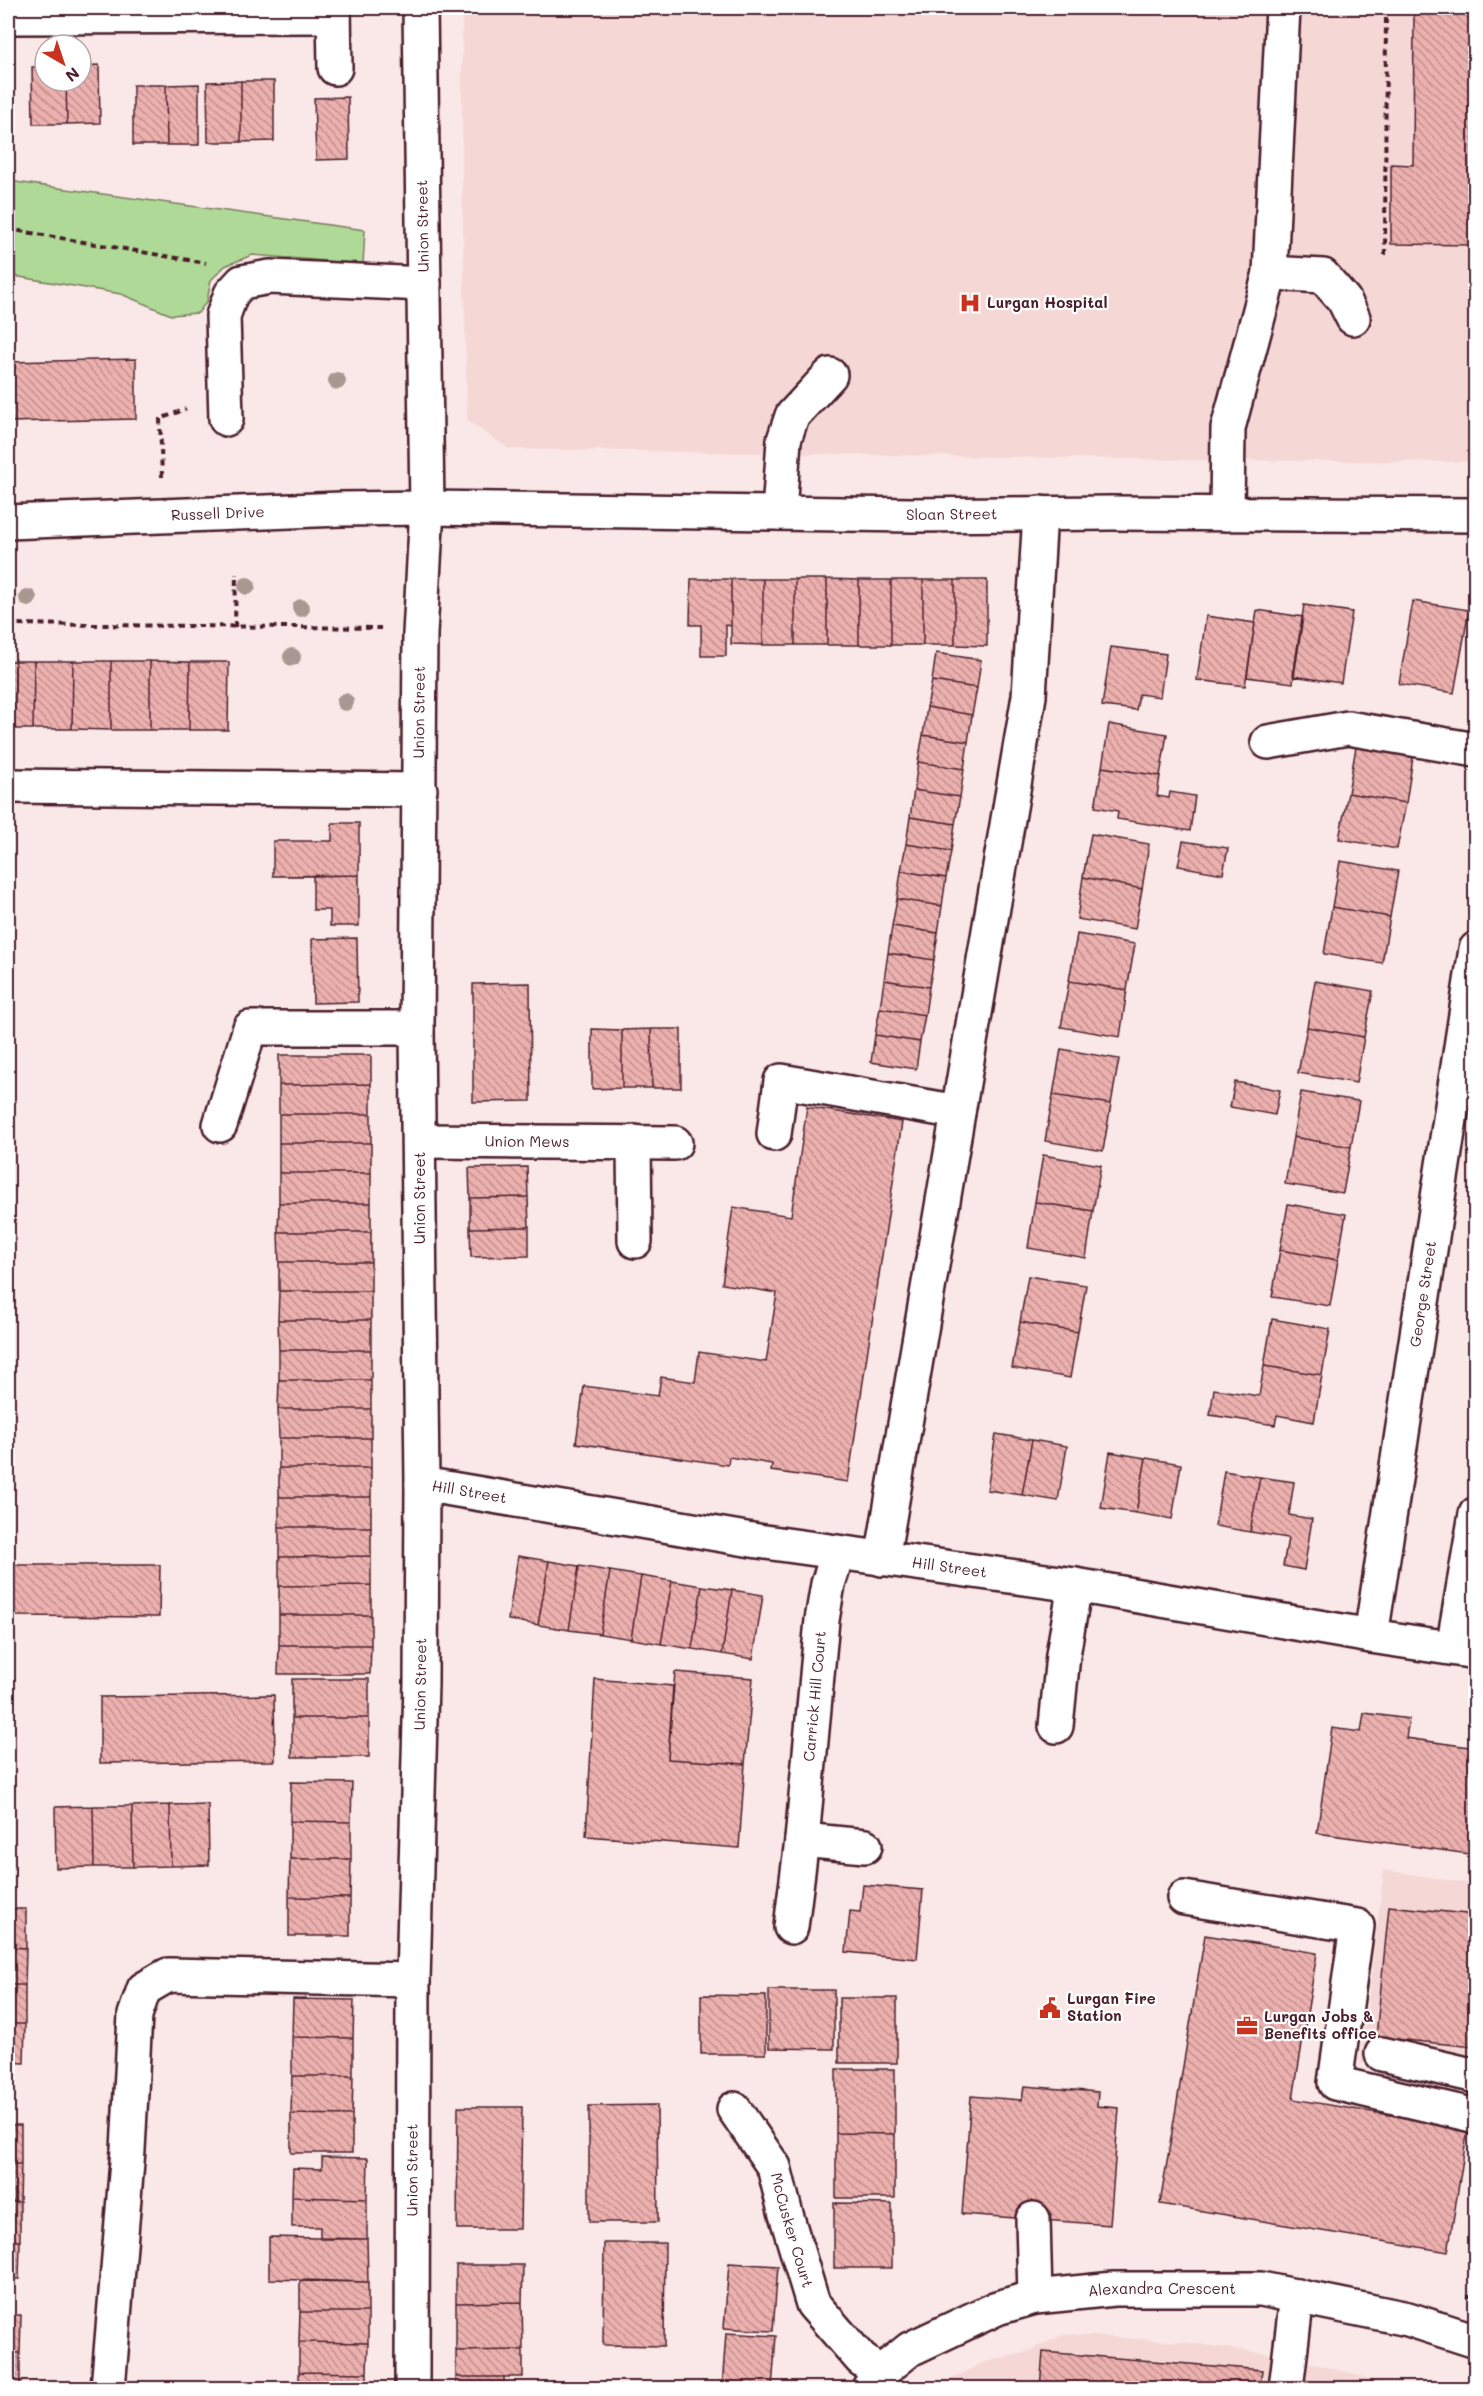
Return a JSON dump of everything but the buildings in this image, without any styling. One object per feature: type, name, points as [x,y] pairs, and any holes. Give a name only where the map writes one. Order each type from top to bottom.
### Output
[{"type":"street","name":"Union Street","points":[[412,2388],[413,1980],[421,1683],[422,1484],[417,1028],[420,625],[427,508],[420,8]]},
{"type":"street","points":[[1227,514],[1228,428],[1270,273],[1282,8]]},
{"type":"street","points":[[8,17],[334,12],[335,68]]},
{"type":"street","points":[[1270,273],[1323,276],[1344,300],[1353,318]]},
{"type":"street","points":[[226,406],[223,316],[231,294],[242,282],[270,277],[424,284]]},
{"type":"street","points":[[779,513],[784,440],[792,416],[830,375]]},
{"type":"street","name":"Sloan Street","points":[[427,508],[913,515],[1040,513],[1476,515]]},
{"type":"street","name":"Russell Drive","points":[[8,522],[341,509],[427,508]]},
{"type":"street","points":[[882,1559],[1029,696],[1040,513]]},
{"type":"street","points":[[1268,742],[1348,728],[1476,750]]},
{"type":"street","points":[[8,786],[420,790]]},
{"type":"street","name":"George Street","points":[[1371,1636],[1476,950]]},
{"type":"street","points":[[220,1125],[250,1028],[417,1028]]},
{"type":"street","points":[[774,1134],[781,1081],[958,1112]]},
{"type":"street","name":"Union Mews","points":[[419,1141],[675,1143]]},
{"type":"street","points":[[634,1142],[635,1241]]},
{"type":"street","name":"Hill Street","points":[[422,1484],[838,1553],[1075,1585],[1464,1650]]},
{"type":"street","points":[[1464,1650],[1476,1514]]},
{"type":"street","name":"Carrick Hill Court","points":[[791,1927],[802,1840],[822,1620],[828,1584],[838,1553]]},
{"type":"street","points":[[1056,1726],[1063,1656],[1075,1585]]},
{"type":"street","points":[[802,1840],[866,1846]]},
{"type":"street","points":[[1184,1898],[1357,1926],[1335,2083],[1476,2116]]},
{"type":"street","points":[[108,2388],[128,2150],[135,2015],[144,1989],[168,1975],[413,1980]]},
{"type":"street","points":[[1382,2054],[1476,2076]]},
{"type":"street","name":"McCusker Court","points":[[734,2109],[774,2167],[813,2304],[861,2359],[875,2381]]},
{"type":"street","points":[[1033,2219],[1035,2296]]},
{"type":"street","name":"Alexandra Crescent","points":[[875,2381],[910,2349],[997,2308],[1035,2296],[1114,2289],[1261,2289],[1408,2319],[1476,2341]]},
{"type":"street","points":[[1286,2388],[1297,2296]]},
{"type":"path","points":[[1385,255],[1386,8]]},
{"type":"path","points":[[8,229],[225,266],[242,282]]},
{"type":"path","points":[[160,453],[160,419],[226,406]]},
{"type":"path","points":[[235,627],[236,574]]},
{"type":"path","points":[[8,624],[370,628],[420,625]]},
{"type":"shaded area","name":"Lurgan Hospital","points":[[462,8],[1475,8],[1475,462],[1188,460],[509,449],[467,420],[462,186]]},
{"type":"shaded area","points":[[1384,1870],[1475,1884],[1475,2095],[1360,2063]]},
{"type":"shaded area","points":[[1065,2334],[1183,2342],[1290,2357],[1403,2388],[935,2388],[982,2363],[1028,2351]]},
{"type":"green space","points":[[8,181],[365,230],[363,264],[252,255],[225,266],[211,280],[207,301],[198,313],[171,315],[121,294],[8,275]]},
{"type":"place","name":"Lurgan Hospital","points":[[970,303]]},
{"type":"place","name":"Lurgan Fire Station","points":[[1050,2008]]},
{"type":"place","name":"Lurgan Jobs & Benefits office","points":[[1247,2026]]}]
